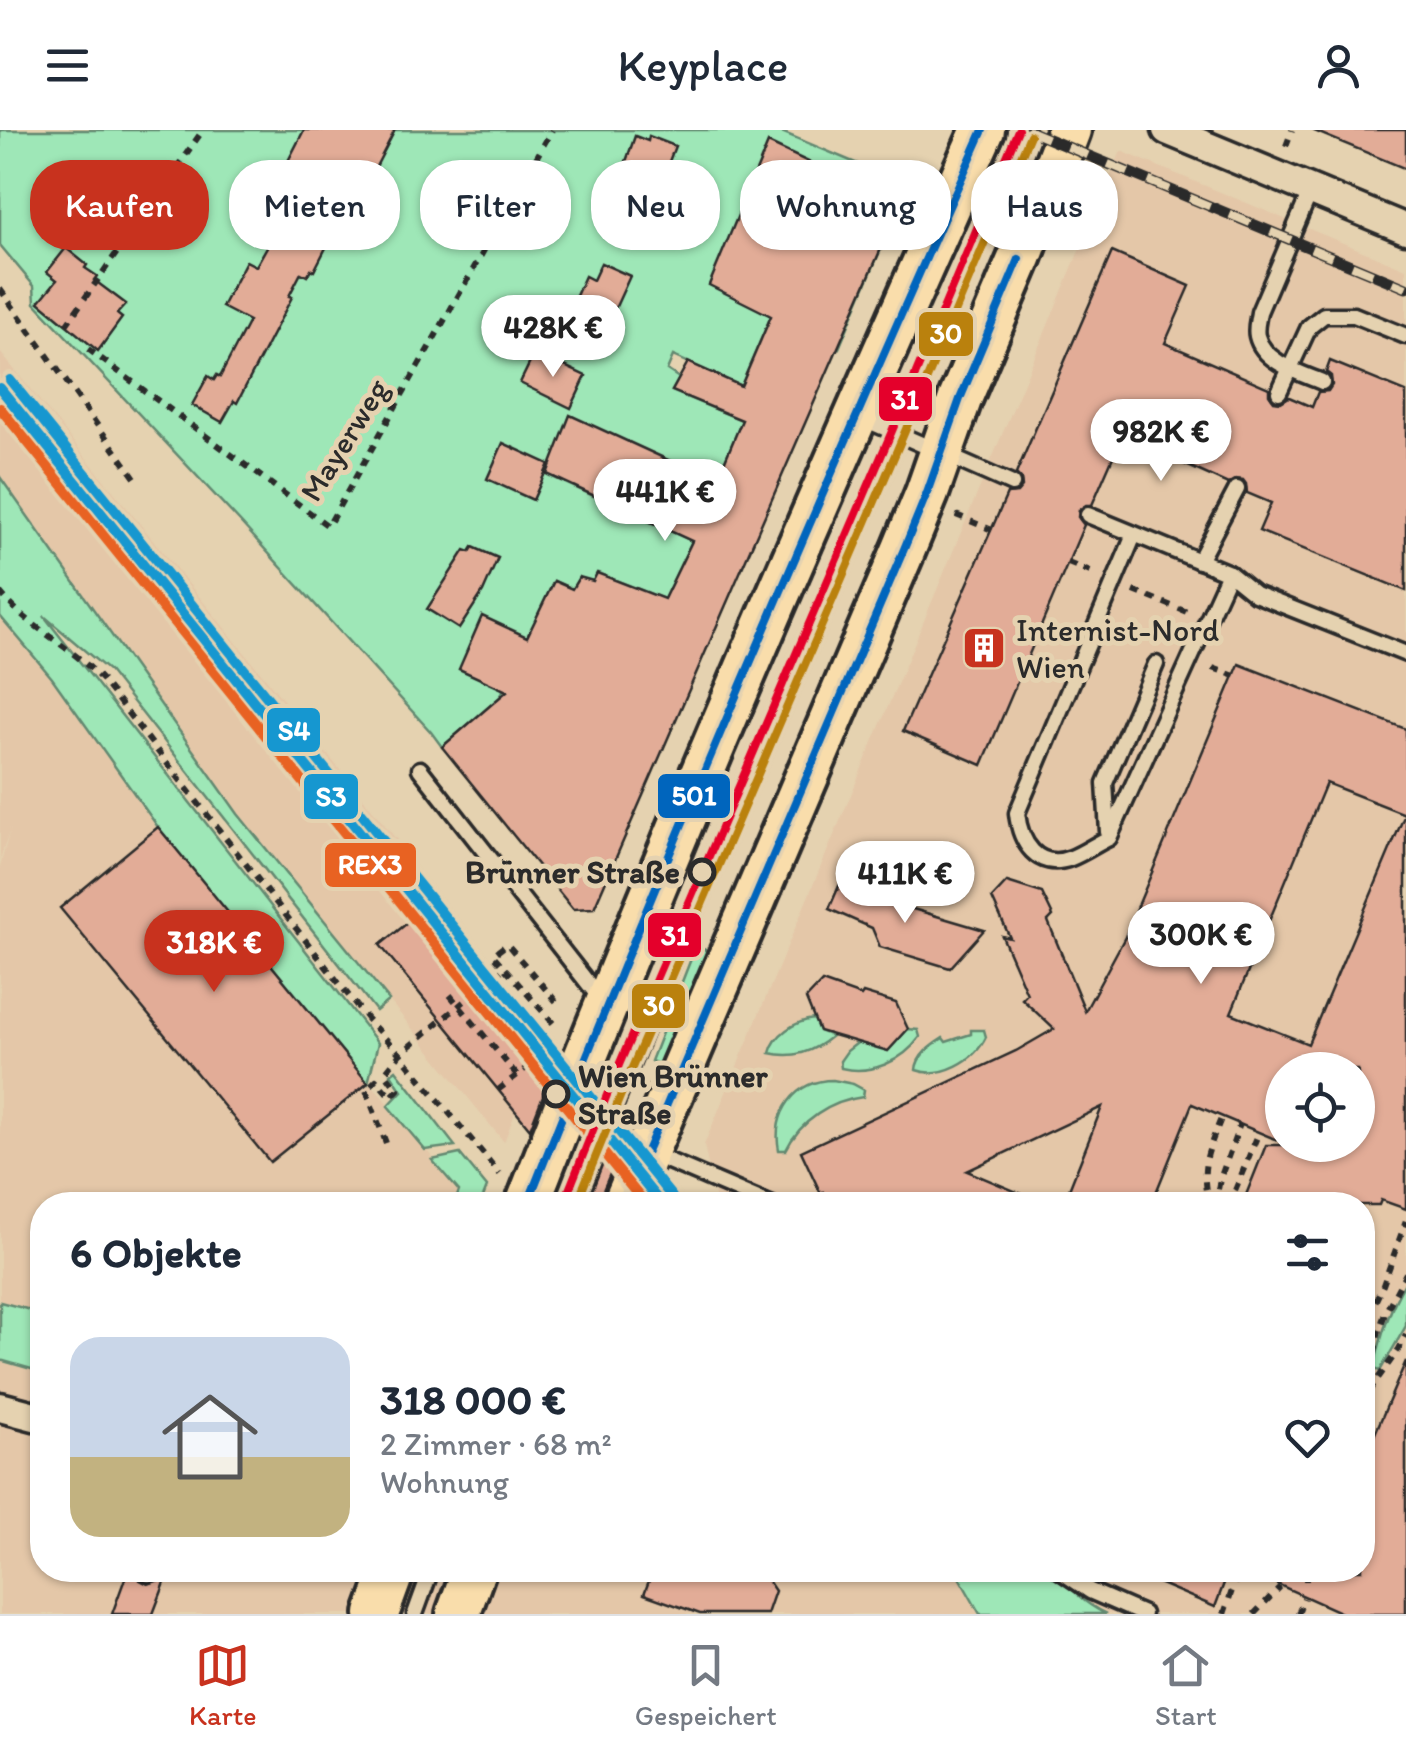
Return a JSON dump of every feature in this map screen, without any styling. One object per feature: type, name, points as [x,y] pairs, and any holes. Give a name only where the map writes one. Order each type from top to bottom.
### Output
[{"type":"main road","points":[[533,1192],[606,1005],[807,528],[982,130]]},
{"type":"main road","points":[[630,1192],[904,549],[1069,130]]},
{"type":"main road","points":[[377,1614],[388,1582]]},
{"type":"main road","points":[[458,1614],[470,1582]]},
{"type":"street","points":[[1166,130],[1406,229]]},
{"type":"street","points":[[0,1407],[30,1415]]},
{"type":"lane","points":[[580,1192],[1026,130]]},
{"type":"lane","points":[[1312,190],[1258,312],[1256,333],[1262,348],[1290,370],[1322,382]]},
{"type":"lane","points":[[1279,392],[1309,327],[1324,315],[1354,315],[1406,336]]},
{"type":"lane","points":[[857,416],[1012,484]]},
{"type":"lane","points":[[1199,561],[1237,489]]},
{"type":"lane","points":[[1088,515],[1229,573],[1256,594],[1406,654]]},
{"type":"lane","points":[[1134,535],[1017,813],[1023,842],[1032,853],[1067,860],[1109,838],[1229,573]]},
{"type":"lane","points":[[1109,838],[1105,783],[1156,664]]},
{"type":"lane","points":[[420,769],[606,1005]]},
{"type":"lane","points":[[647,1152],[741,1192]]},
{"type":"lane","points":[[415,1614],[427,1582]]},
{"type":"lane","points":[[1077,1582],[1143,1614]]},
{"type":"path","points":[[66,325],[203,130]]},
{"type":"path","name":"Mayerweg","points":[[88,348],[328,526],[552,130]]},
{"type":"path","points":[[0,289],[138,482]]},
{"type":"path","points":[[956,515],[992,530]]},
{"type":"path","points":[[1068,563],[1207,620]]},
{"type":"path","points":[[0,592],[102,680],[367,1019],[517,1192]]},
{"type":"path","points":[[553,1024],[493,955],[508,944],[560,1006]]},
{"type":"path","points":[[386,1143],[366,1090],[376,1080],[391,1097],[398,1090],[385,1073],[400,1054],[506,968]]},
{"type":"path","points":[[450,995],[516,1076]]},
{"type":"path","points":[[498,1090],[534,1062]]},
{"type":"path","points":[[1206,1192],[1204,1166],[1222,1116]]},
{"type":"path","points":[[1216,1192],[1240,1124]]},
{"type":"path","points":[[1233,1192],[1258,1132]]},
{"type":"path","points":[[1375,1302],[1406,1222]]},
{"type":"path","points":[[1375,1346],[1378,1330],[1406,1273]]},
{"type":"path","points":[[1375,1384],[1406,1335]]},
{"type":"path","points":[[1224,1614],[1236,1582]]},
{"type":"path","points":[[1254,1614],[1280,1586]]},
{"type":"path","points":[[1298,1614],[1304,1598]]},
{"type":"shaded area","points":[[1121,151],[1406,269],[1406,1614],[0,1614],[0,866],[10,830],[0,859],[0,616],[52,678],[158,827],[461,1192],[30,1192],[30,1582],[1375,1582],[1375,1192],[714,1192],[704,1145],[1079,250],[1118,250],[1117,160]]},
{"type":"shaded area","points":[[0,352],[401,845],[405,860],[546,1032],[504,1142],[238,814],[0,477]]},
{"type":"green space","points":[[0,130],[777,130],[848,160],[740,160],[740,250],[880,250],[839,348],[771,316],[741,386],[673,356],[667,370],[679,378],[672,391],[742,420],[716,482],[570,416],[548,475],[692,541],[664,599],[598,573],[593,581],[579,578],[572,589],[554,581],[500,697],[442,747],[242,524],[35,303],[34,286],[0,245]]},
{"type":"green space","points":[[0,477],[238,814],[389,1000],[376,1011],[109,671],[44,616],[378,1043],[368,1083],[158,827],[52,678],[0,616]]},
{"type":"green space","points":[[696,946],[712,953],[699,984],[694,982],[663,1066],[651,1061]]},
{"type":"green space","points":[[814,1019],[819,1031],[832,1036],[803,1053],[770,1053],[786,1030]]},
{"type":"green space","points":[[908,1029],[918,1030],[920,1037],[895,1060],[863,1070],[841,1068],[840,1061],[847,1051],[861,1040],[888,1050]]},
{"type":"green space","points":[[971,1030],[984,1030],[986,1037],[966,1060],[936,1072],[916,1070],[922,1055],[934,1044],[943,1038],[946,1042],[971,1034]]},
{"type":"green space","points":[[396,1070],[455,1146],[425,1150],[388,1106],[402,1091],[391,1074]]},
{"type":"green space","points":[[833,1080],[864,1090],[863,1097],[818,1114],[799,1130],[786,1150],[779,1150],[779,1124],[789,1102],[807,1086]]},
{"type":"green space","points":[[460,1154],[487,1187],[485,1192],[459,1192],[432,1160]]},
{"type":"green space","points":[[1406,1281],[1406,1326],[1380,1371],[1375,1365],[1395,1302]]},
{"type":"green space","points":[[0,1302],[30,1310],[30,1369],[0,1360]]},
{"type":"green space","points":[[962,1582],[1067,1582],[1091,1606],[1106,1614],[980,1614]]},
{"type":"building","points":[[304,130],[395,130],[379,160],[289,160]]},
{"type":"building","points":[[1406,130],[1406,169],[1314,131]]},
{"type":"building","points":[[635,136],[648,141],[649,136],[675,146],[670,160],[627,160]]},
{"type":"building","points":[[768,143],[804,160],[761,160]]},
{"type":"building","points":[[740,210],[740,250],[880,250],[594,908],[573,909],[442,747],[507,691],[459,669],[482,616],[527,637],[554,581],[572,589],[579,577],[593,581],[597,573],[664,599],[692,541],[547,474],[570,415],[716,482],[742,420],[672,391],[688,362],[741,386],[771,316],[709,285]]},
{"type":"building","points":[[68,250],[97,276],[94,280],[126,304],[117,314],[122,318],[98,351],[39,302],[57,280],[47,272]]},
{"type":"building","points":[[265,250],[325,250],[314,271],[311,269],[307,276],[301,273],[237,403],[234,401],[222,422],[192,405],[208,376],[214,380],[217,375],[220,377],[249,321],[222,307],[246,261],[256,266]]},
{"type":"building","points":[[1112,252],[1190,286],[1165,343],[1269,388],[1274,401],[1289,397],[1312,407],[1318,392],[1328,391],[1332,385],[1326,372],[1330,361],[1406,392],[1406,591],[1259,531],[1271,503],[1247,493],[1243,480],[1228,484],[1122,436],[1092,505],[1079,510],[1078,517],[1084,525],[982,765],[903,731],[1007,494],[1017,493],[1022,487],[1016,474]]},
{"type":"building","points":[[601,263],[630,276],[608,324],[571,307],[585,276],[593,280]]},
{"type":"building","points":[[535,352],[586,376],[571,408],[520,383]]},
{"type":"building","points":[[503,443],[549,464],[533,500],[487,479]]},
{"type":"building","points":[[473,547],[498,558],[483,592],[459,629],[427,609],[465,550],[470,552]]},
{"type":"building","points":[[1239,664],[1406,729],[1406,1209],[1381,1200],[1375,1205],[1375,1192],[1247,1192],[1265,1148],[1265,1162],[1375,1162],[1375,1052],[1265,1052],[1265,1135],[1192,1104],[1156,1192],[1068,1192],[1102,1107],[967,1171],[1017,1192],[820,1192],[801,1151],[1016,1051],[1054,1029],[1022,999],[1027,994],[1002,936],[1010,938],[992,898],[1007,882],[1042,893],[1053,916],[1048,921],[1085,1011],[1125,937]],"holes":[[[1326,783],[1405,814],[1308,1044],[1231,1013]]]},
{"type":"building","points":[[158,827],[368,1083],[270,1162],[60,908]]},
{"type":"building","points":[[842,879],[896,904],[984,930],[950,968],[880,947],[872,928],[829,909]]},
{"type":"building","points":[[416,916],[549,1080],[530,1129],[380,945]]},
{"type":"building","points":[[822,982],[896,1003],[908,1029],[888,1051],[819,1031],[806,999]]},
{"type":"building","points":[[607,1152],[615,1162],[602,1192],[591,1192]]},
{"type":"building","points":[[1406,1361],[1406,1614],[1344,1614],[1273,1582],[1375,1582],[1375,1434]]},
{"type":"building","points":[[124,1582],[165,1582],[153,1614],[112,1614]]},
{"type":"building","points":[[648,1582],[769,1582],[775,1591],[767,1614],[700,1614],[644,1594]]},
{"type":"building","points":[[1156,1582],[1224,1582],[1215,1607]]},
{"type":"railway","points":[[1027,130],[1406,288]]},
{"type":"transit line","name":"501","points":[[532,1192],[749,665],[983,130]]},
{"type":"transit line","name":"31","points":[[568,1192],[1018,130]]},
{"type":"transit line","name":"30","points":[[581,1192],[1030,135]]},
{"type":"transit line","name":"501","points":[[630,1192],[904,549],[960,399],[1019,259]]},
{"type":"transit line","name":"S4","points":[[10,380],[668,1192]]},
{"type":"transit line","name":"S3","points":[[0,388],[651,1192]]},
{"type":"transit line","name":"REX3","points":[[0,408],[635,1192]]},
{"type":"place","name":"Internist-Nord Wien","points":[[984,648]]},
{"type":"place","name":"Brünner Straße","points":[[702,872]]},
{"type":"place","name":"Wien Brünner Straße","points":[[556,1094]]}]
